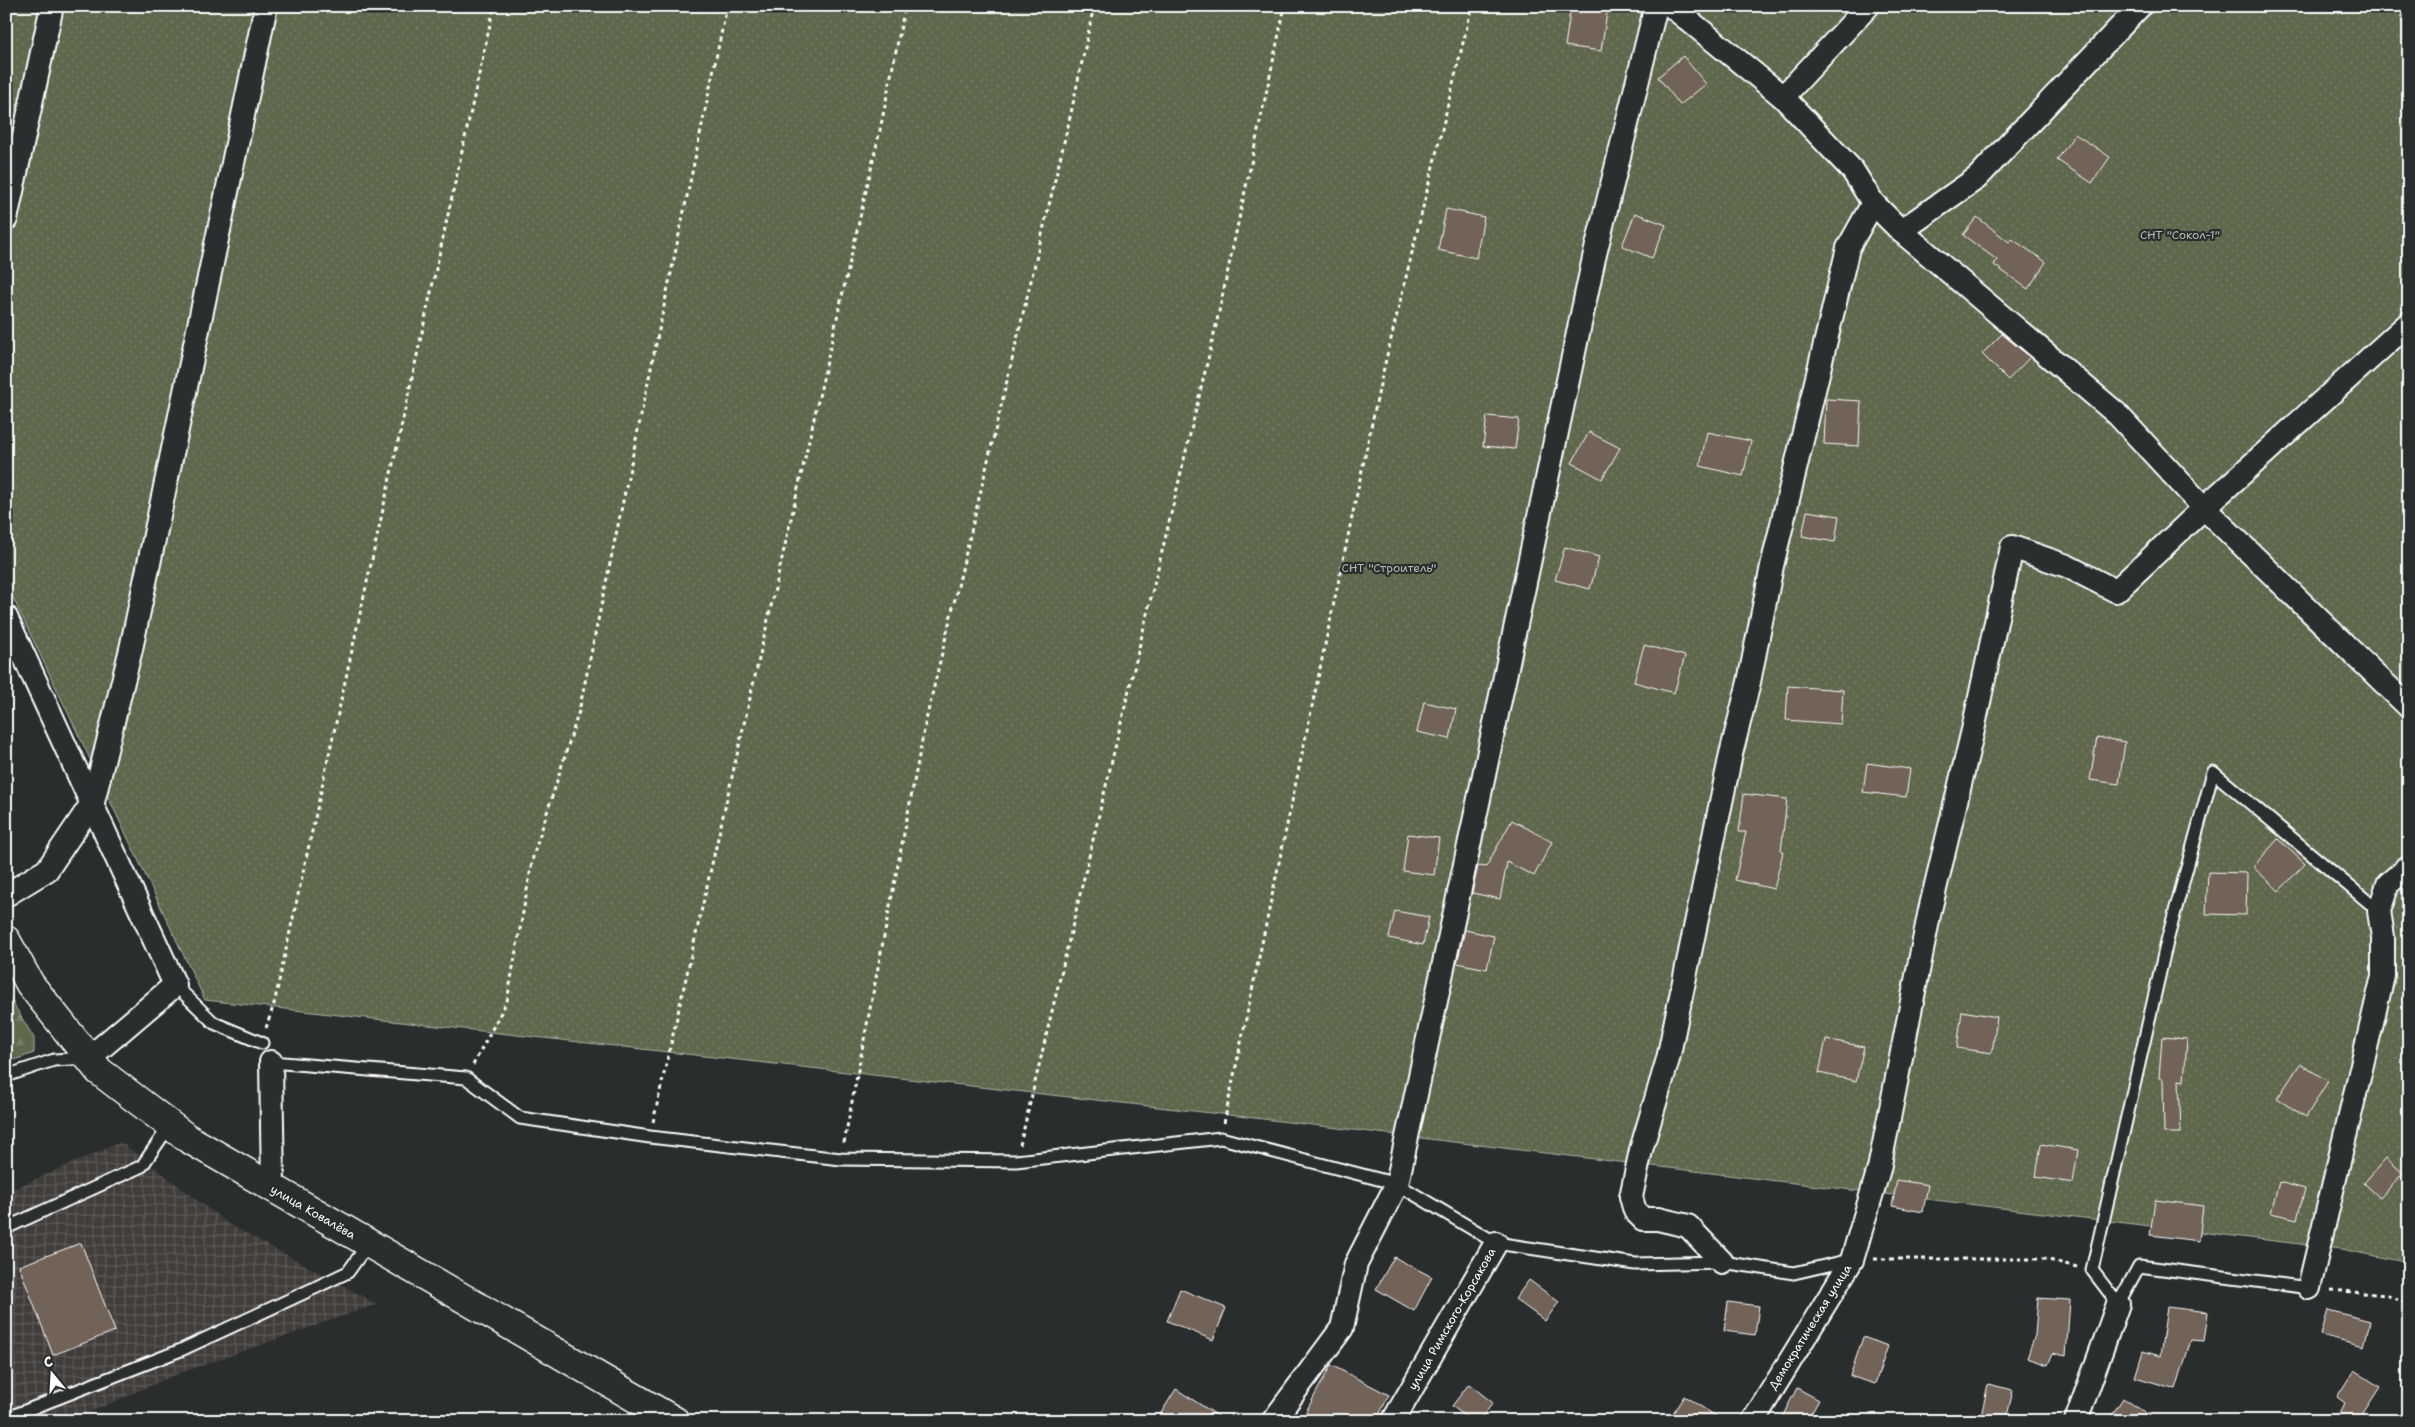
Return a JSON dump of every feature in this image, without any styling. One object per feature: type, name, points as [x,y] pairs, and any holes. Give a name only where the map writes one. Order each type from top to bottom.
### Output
[{"type":"street","points":[[6,219],[52,6]]},
{"type":"street","points":[[6,895],[47,870],[93,802],[130,649],[266,6]]},
{"type":"street","points":[[1272,1421],[1342,1328],[1356,1264],[1397,1184],[1594,258],[1656,6]]},
{"type":"street","points":[[1671,6],[1783,97],[1853,171],[1873,203],[1901,231],[2117,414],[2204,508],[2409,707]]},
{"type":"street","points":[[1783,97],[1868,6]]},
{"type":"street","points":[[1901,231],[1977,178],[2140,6]]},
{"type":"street","points":[[1722,1262],[1688,1226],[1658,1219],[1643,1219],[1635,1211],[1631,1197],[1641,1150],[1668,1059],[1772,566],[1848,248],[1873,203]]},
{"type":"street","points":[[2204,508],[2409,323]]},
{"type":"street","name":"Демократическая улица","points":[[1753,1421],[1852,1260],[1879,1169],[1930,910],[2012,547],[2067,566],[2116,591],[2204,508]]},
{"type":"street","points":[[6,617],[93,802],[175,985],[89,1058]]},
{"type":"street","points":[[2309,1288],[2383,976],[2383,937],[2379,910],[2388,884],[2409,866]]},
{"type":"street","name":"улица Ковалёва","points":[[6,940],[30,984],[99,1071],[187,1138],[675,1421]]},
{"type":"street","points":[[266,1052],[273,1188]]},
{"type":"street","name":"улица Римского-Корсакова","points":[[1393,1421],[1496,1243]]},
{"type":"street","points":[[2076,1421],[2118,1304]]},
{"type":"lane","points":[[2309,1288],[2139,1266],[2118,1304],[2092,1270],[2167,942],[2213,772],[2379,910]]},
{"type":"lane","points":[[175,985],[214,1023],[266,1052],[466,1078],[520,1118],[650,1137],[841,1158],[1016,1160],[1221,1138],[1397,1184],[1496,1243],[1635,1264],[1722,1262],[1794,1273],[1852,1260]]},
{"type":"lane","points":[[6,1076],[54,1060],[89,1058]]},
{"type":"lane","points":[[6,1228],[142,1166],[170,1125]]},
{"type":"lane","points":[[8,1421],[12,1416],[181,1350],[348,1272],[368,1244]]},
{"type":"path","points":[[266,1052],[274,1004],[494,6]]},
{"type":"path","points":[[466,1078],[507,1001],[533,858],[579,711],[727,6]]},
{"type":"path","points":[[650,1137],[880,130],[906,6]]},
{"type":"path","points":[[841,1158],[926,720],[1071,113],[1094,6]]},
{"type":"path","points":[[1016,1160],[1215,330],[1285,6]]},
{"type":"path","points":[[1221,1138],[1381,380],[1472,6]]},
{"type":"path","points":[[1852,1260],[2045,1259],[2092,1270]]},
{"type":"path","points":[[2309,1288],[2386,1295],[2409,1304]]},
{"type":"shaded area","points":[[121,1142],[227,1223],[377,1304],[175,1375],[70,1421],[6,1421],[6,1192]]},
{"type":"green space","name":"СНТ \"Строитель\"","points":[[6,6],[2409,6],[2409,1263],[2341,1249],[1238,1116],[205,1000],[6,583]]},
{"type":"green space","points":[[6,992],[34,1038],[34,1053],[6,1063]]},
{"type":"building","points":[[1571,6],[1608,6],[1601,51],[1565,46]]},
{"type":"building","points":[[1683,56],[1706,84],[1680,105],[1658,77]]},
{"type":"building","points":[[2075,134],[2110,157],[2092,183],[2057,160]]},
{"type":"building","points":[[1446,209],[1484,217],[1476,258],[1438,250]]},
{"type":"building","points":[[1635,213],[1666,225],[1652,258],[1622,246]]},
{"type":"building","points":[[1977,217],[2009,242],[2012,239],[2046,262],[2028,289],[1994,265],[1997,260],[1963,235]]},
{"type":"building","points":[[2002,334],[2030,357],[2008,380],[1982,354]]},
{"type":"building","points":[[1826,399],[1861,401],[1859,446],[1824,444]]},
{"type":"building","points":[[1487,416],[1519,419],[1515,449],[1483,446]]},
{"type":"building","points":[[1589,432],[1620,448],[1602,479],[1572,463]]},
{"type":"building","points":[[1707,432],[1751,441],[1743,476],[1700,466]]},
{"type":"building","points":[[1807,511],[1839,516],[1835,542],[1802,536]]},
{"type":"building","points":[[1565,547],[1599,557],[1590,589],[1555,580]]},
{"type":"building","points":[[1644,645],[1685,656],[1674,693],[1634,682]]},
{"type":"building","points":[[1788,686],[1843,690],[1841,724],[1786,720]]},
{"type":"building","points":[[1424,702],[1456,709],[1450,739],[1417,732]]},
{"type":"building","points":[[2097,737],[2125,742],[2119,784],[2090,780]]},
{"type":"building","points":[[1867,763],[1910,769],[1906,797],[1863,792]]},
{"type":"building","points":[[1744,794],[1787,799],[1781,851],[1783,852],[1774,889],[1735,880],[1746,832],[1739,832]]},
{"type":"building","points":[[1512,820],[1552,842],[1534,876],[1507,862],[1500,899],[1472,893],[1478,866],[1486,867]]},
{"type":"building","points":[[1408,834],[1439,838],[1434,875],[1403,871]]},
{"type":"building","points":[[2278,839],[2305,864],[2279,891],[2253,867]]},
{"type":"building","points":[[2208,872],[2247,873],[2246,915],[2206,914]]},
{"type":"building","points":[[1395,911],[1429,917],[1423,945],[1389,938]]},
{"type":"building","points":[[1465,930],[1494,936],[1487,969],[1457,963]]},
{"type":"building","points":[[1962,1011],[1997,1017],[1992,1053],[1957,1048]]},
{"type":"building","points":[[2162,1037],[2187,1039],[2184,1081],[2179,1080],[2181,1133],[2164,1133],[2163,1079],[2159,1078]]},
{"type":"building","points":[[1826,1039],[1864,1047],[1856,1081],[1819,1073]]},
{"type":"building","points":[[2300,1064],[2328,1081],[2306,1117],[2277,1099]]},
{"type":"building","points":[[2041,1144],[2078,1150],[2073,1183],[2036,1177]]},
{"type":"building","points":[[2386,1158],[2403,1173],[2380,1198],[2364,1183]]},
{"type":"building","points":[[1897,1180],[1928,1185],[1923,1212],[1892,1206]]},
{"type":"building","points":[[2279,1182],[2305,1189],[2297,1219],[2271,1213]]},
{"type":"building","points":[[2155,1200],[2203,1206],[2199,1241],[2150,1235]]},
{"type":"building","points":[[81,1243],[115,1331],[53,1355],[19,1266]]},
{"type":"building","points":[[1394,1257],[1432,1277],[1414,1311],[1376,1289]]},
{"type":"building","points":[[1529,1280],[1559,1302],[1545,1321],[1515,1299]]},
{"type":"building","points":[[1180,1289],[1226,1308],[1213,1340],[1167,1321]]},
{"type":"building","points":[[2038,1298],[2070,1300],[2066,1356],[2053,1353],[2048,1365],[2027,1358],[2035,1335]]},
{"type":"building","points":[[1728,1302],[1759,1306],[1755,1335],[1724,1331]]},
{"type":"building","points":[[2167,1307],[2208,1312],[2204,1341],[2191,1340],[2176,1389],[2135,1377],[2143,1351],[2160,1356]]},
{"type":"building","points":[[2328,1310],[2370,1321],[2364,1346],[2321,1335]]},
{"type":"building","points":[[1863,1337],[1888,1346],[1875,1384],[1850,1376]]},
{"type":"building","points":[[1331,1365],[1389,1395],[1376,1421],[1301,1421]]},
{"type":"building","points":[[2354,1370],[2380,1387],[2358,1421],[2336,1421],[2345,1403],[2337,1397]]},
{"type":"building","points":[[1469,1384],[1493,1403],[1479,1421],[1471,1421],[1452,1406]]},
{"type":"building","points":[[1988,1384],[2013,1390],[2006,1421],[1980,1421]]},
{"type":"building","points":[[1797,1388],[1819,1400],[1807,1421],[1780,1421]]},
{"type":"building","points":[[1176,1389],[1226,1421],[1156,1421]]},
{"type":"building","points":[[1684,1396],[1724,1421],[1668,1421]]},
{"type":"building","points":[[2123,1398],[2158,1421],[2108,1421]]},
{"type":"park label","name":"СНТ \"Сокол-1\"","points":[[2180,235]]}]
